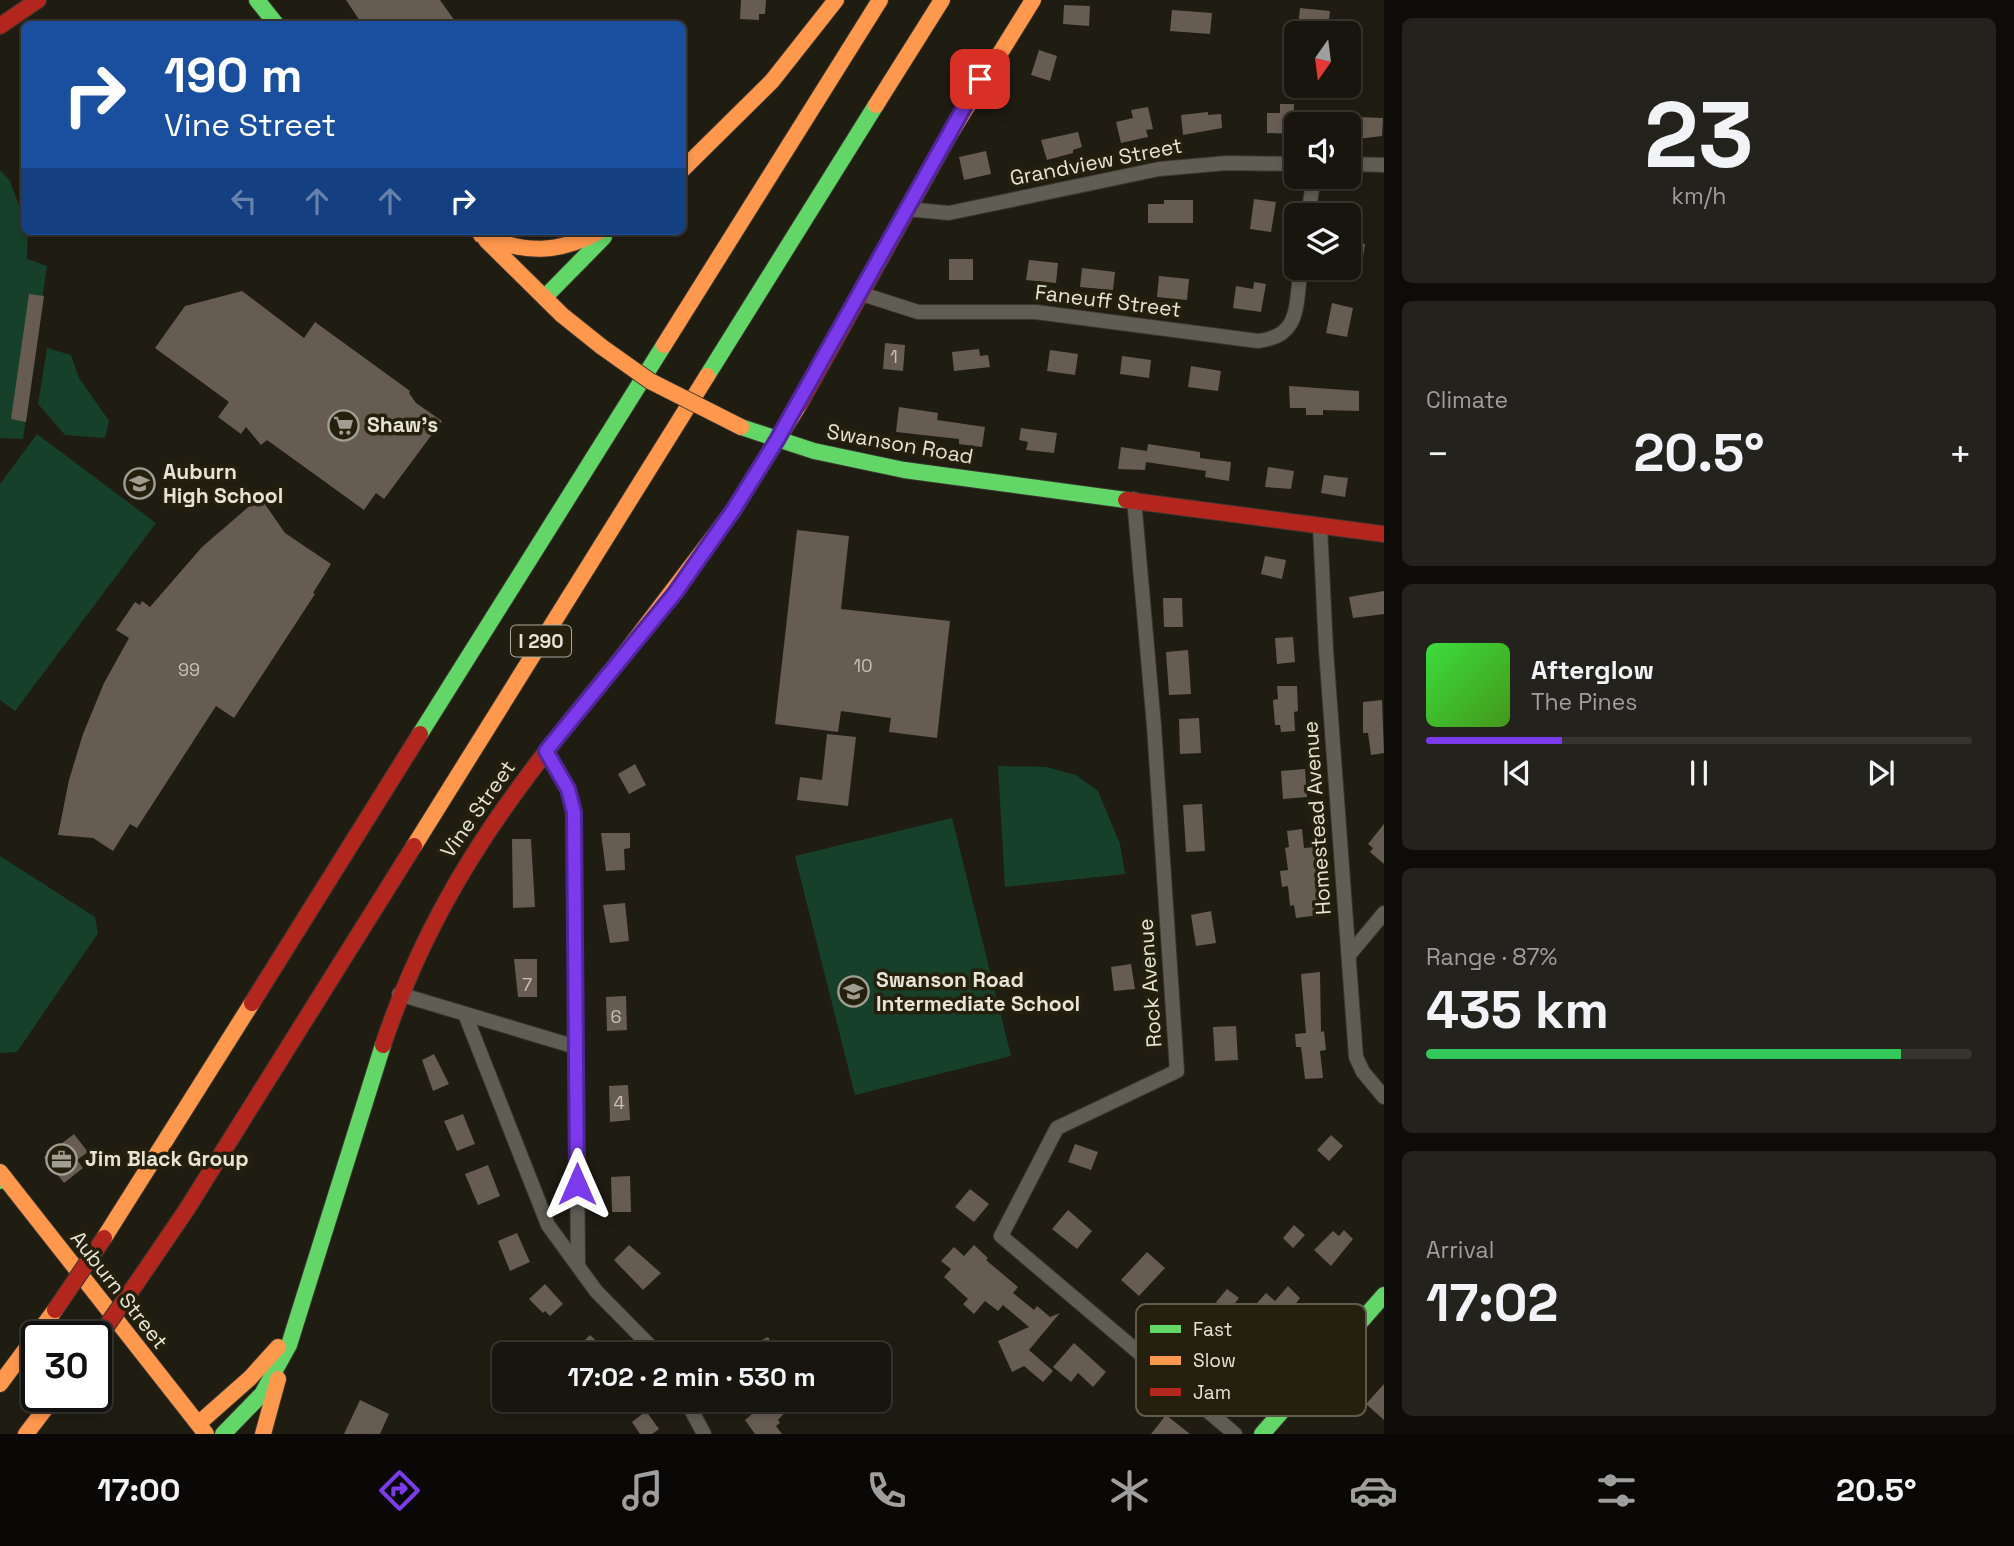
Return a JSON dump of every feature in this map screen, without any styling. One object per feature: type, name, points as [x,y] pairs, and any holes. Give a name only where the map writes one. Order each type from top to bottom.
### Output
[{"type":"main road","points":[[0,26],[38,0]]},
{"type":"main road","points":[[257,0],[274,21]]},
{"type":"main road","points":[[686,166],[772,81],[836,0]]},
{"type":"main road","name":"I 290","points":[[0,1384],[104,1238],[880,0]]},
{"type":"main road","name":"I 290","points":[[110,1321],[201,1187],[942,0]]},
{"type":"main road","name":"Vine Street","points":[[223,1434],[236,1424],[253,1404],[283,1358],[317,1262],[399,994],[471,849],[688,574],[777,440],[980,79],[1033,0]]},
{"type":"main road","name":"Swanson Road","points":[[481,235],[544,298],[602,347],[650,381],[741,427],[777,440],[830,455],[904,470],[1384,534]]},
{"type":"main road","points":[[484,235],[520,250],[545,252],[579,244],[594,235]]},
{"type":"main road","points":[[544,298],[606,235]]},
{"type":"main road","name":"Auburn Street","points":[[1,1176],[202,1429]]},
{"type":"main road","name":"Vine Street","points":[[202,1429],[275,1352],[317,1262]]},
{"type":"main road","points":[[1366,1316],[1384,1295]]},
{"type":"main road","points":[[263,1434],[283,1358]]},
{"type":"main road","points":[[26,1434],[43,1412]]},
{"type":"main road","points":[[1262,1434],[1278,1416]]},
{"type":"street","name":"Grandview Street","points":[[906,209],[949,213],[1159,169],[1227,163],[1284,164]]},
{"type":"street","points":[[1361,164],[1384,165]]},
{"type":"street","name":"Faneuff Street","points":[[859,293],[918,312],[1036,312],[1258,341],[1276,339],[1288,329],[1298,280]]},
{"type":"street","name":"Rock Avenue","points":[[1134,499],[1141,607],[1154,726],[1177,1071],[1057,1128],[1001,1236],[1136,1348]]},
{"type":"street","name":"Homestead Avenue","points":[[1321,526],[1326,650],[1356,1057],[1363,1073],[1384,1097]]},
{"type":"street","points":[[546,751],[568,789],[573,805],[578,1266]]},
{"type":"street","points":[[1349,955],[1384,913]]},
{"type":"street","points":[[399,994],[576,1047]]},
{"type":"street","points":[[465,1014],[536,1200],[555,1237],[596,1291],[646,1342]]},
{"type":"street","points":[[692,1412],[704,1434]]},
{"type":"street","name":"Rock Avenue","points":[[1214,1416],[1235,1434]]},
{"type":"green space","points":[[0,170],[10,181],[21,205],[21,235],[28,235],[27,259],[47,266],[23,439],[0,438]]},
{"type":"green space","points":[[47,348],[71,355],[79,378],[109,421],[105,438],[65,435],[38,404]]},
{"type":"green space","points":[[37,434],[156,523],[15,711],[0,700],[0,484]]},
{"type":"green space","points":[[998,766],[1047,767],[1076,775],[1098,791],[1120,844],[1125,874],[1005,887]]},
{"type":"green space","points":[[952,818],[1011,1056],[855,1095],[795,856]]},
{"type":"green space","points":[[0,856],[95,917],[98,933],[17,1052],[0,1053]]},
{"type":"building","points":[[346,0],[440,0],[455,21],[360,21]]},
{"type":"building","points":[[741,0],[766,0],[765,14],[759,14],[759,20],[740,19]]},
{"type":"building","points":[[1064,5],[1090,6],[1089,26],[1063,24]]},
{"type":"building","points":[[1300,8],[1330,11],[1329,21],[1299,21]]},
{"type":"building","points":[[1172,10],[1212,13],[1210,34],[1170,31]]},
{"type":"building","points":[[1039,50],[1057,56],[1050,81],[1031,75]]},
{"type":"building","points":[[1280,104],[1294,104],[1294,112],[1284,112],[1284,134],[1267,133],[1267,113],[1280,113]]},
{"type":"building","points":[[1148,107],[1153,129],[1146,130],[1148,137],[1121,143],[1116,122],[1133,118],[1131,110]]},
{"type":"building","points":[[1208,112],[1208,115],[1221,114],[1222,128],[1183,135],[1181,115]]},
{"type":"building","points":[[1361,117],[1383,118],[1382,136],[1361,139]]},
{"type":"building","points":[[1078,132],[1082,147],[1073,150],[1073,153],[1047,160],[1041,140]]},
{"type":"building","points":[[986,151],[991,174],[964,180],[959,157]]},
{"type":"building","points":[[1254,199],[1276,202],[1271,232],[1250,229]]},
{"type":"building","points":[[1164,200],[1193,200],[1193,223],[1148,223],[1148,204],[1164,204]]},
{"type":"building","points":[[1361,243],[1365,244],[1361,268]]},
{"type":"building","points":[[949,259],[973,259],[973,280],[949,280]]},
{"type":"building","points":[[1029,260],[1058,263],[1056,283],[1026,280]]},
{"type":"building","points":[[1082,268],[1115,272],[1113,290],[1080,287]]},
{"type":"building","points":[[1159,276],[1189,279],[1187,300],[1157,297]]},
{"type":"building","points":[[1254,282],[1266,284],[1261,312],[1233,308],[1236,286],[1253,289]]},
{"type":"building","points":[[242,291],[304,338],[315,322],[410,391],[416,403],[442,421],[384,499],[376,493],[364,510],[267,440],[261,445],[246,427],[241,434],[218,417],[229,402],[155,348],[185,306]]},
{"type":"building","points":[[29,294],[44,296],[26,422],[11,419]]},
{"type":"building","points":[[1332,303],[1353,308],[1347,337],[1326,333]]},
{"type":"building","points":[[885,343],[905,345],[903,371],[883,369]]},
{"type":"building","points":[[979,349],[980,356],[988,355],[990,367],[954,371],[952,352]]},
{"type":"building","points":[[1050,350],[1078,354],[1075,375],[1047,371]]},
{"type":"building","points":[[1122,356],[1151,360],[1149,378],[1120,374]]},
{"type":"building","points":[[1191,366],[1221,371],[1218,391],[1188,387]]},
{"type":"building","points":[[1289,386],[1359,391],[1359,411],[1323,410],[1323,415],[1306,415],[1306,408],[1290,408]]},
{"type":"building","points":[[899,407],[938,413],[937,420],[985,427],[982,447],[959,444],[959,439],[896,432]]},
{"type":"building","points":[[1021,428],[1057,433],[1054,453],[1026,450],[1028,442],[1019,440]]},
{"type":"building","points":[[1148,444],[1200,452],[1200,458],[1231,462],[1229,481],[1205,477],[1206,471],[1146,462],[1145,470],[1118,469],[1121,447],[1147,451]]},
{"type":"building","points":[[1268,467],[1294,471],[1291,489],[1265,487]]},
{"type":"building","points":[[1324,475],[1348,478],[1345,497],[1321,493]]},
{"type":"building","points":[[260,497],[285,533],[331,564],[313,593],[315,594],[234,718],[216,706],[137,828],[130,824],[113,851],[93,838],[58,835],[69,780],[83,734],[104,683],[129,638],[116,630],[135,602],[140,605],[142,601],[150,607],[202,547]]},
{"type":"building","points":[[797,530],[849,536],[841,609],[950,621],[937,738],[889,732],[891,718],[841,711],[838,732],[775,724]]},
{"type":"building","points":[[1265,556],[1286,560],[1282,579],[1261,574]]},
{"type":"building","points":[[1384,591],[1384,614],[1353,618],[1349,597]]},
{"type":"building","points":[[1163,598],[1182,598],[1183,627],[1164,627]]},
{"type":"building","points":[[1293,637],[1295,662],[1277,664],[1275,638]]},
{"type":"building","points":[[1188,650],[1191,694],[1169,695],[1166,652]]},
{"type":"building","points":[[1277,686],[1297,686],[1298,711],[1294,712],[1295,731],[1281,732],[1280,725],[1275,725],[1273,700],[1278,699]]},
{"type":"building","points":[[1382,700],[1384,753],[1371,755],[1368,733],[1363,733],[1363,702]]},
{"type":"building","points":[[1199,718],[1201,753],[1180,754],[1179,719]]},
{"type":"building","points":[[827,734],[856,737],[848,806],[797,800],[800,777],[822,780]]},
{"type":"building","points":[[635,764],[646,785],[629,794],[618,774]]},
{"type":"building","points":[[1305,769],[1307,797],[1283,799],[1281,771]]},
{"type":"building","points":[[1202,804],[1205,851],[1186,852],[1183,805]]},
{"type":"building","points":[[1384,824],[1384,864],[1370,852],[1373,848],[1368,844]]},
{"type":"building","points":[[1302,829],[1304,848],[1314,847],[1320,915],[1296,918],[1294,905],[1290,906],[1288,886],[1282,887],[1280,871],[1288,870],[1285,848],[1289,847],[1287,831]]},
{"type":"building","points":[[601,833],[630,833],[630,848],[624,849],[625,870],[606,871]]},
{"type":"building","points":[[512,839],[531,839],[535,907],[513,908]]},
{"type":"building","points":[[625,903],[629,941],[610,943],[603,905]]},
{"type":"building","points":[[1211,911],[1216,943],[1196,946],[1191,915]]},
{"type":"building","points":[[514,959],[537,959],[537,997],[518,997]]},
{"type":"building","points":[[1131,964],[1135,989],[1114,991],[1111,967]]},
{"type":"building","points":[[1320,972],[1321,1032],[1324,1031],[1326,1050],[1320,1051],[1323,1078],[1305,1079],[1301,1047],[1296,1047],[1295,1034],[1306,1033],[1301,974]]},
{"type":"building","points":[[626,996],[627,1030],[607,1031],[606,997]]},
{"type":"building","points":[[1236,1026],[1238,1060],[1215,1061],[1213,1027]]},
{"type":"building","points":[[434,1054],[449,1084],[433,1091],[422,1060]]},
{"type":"building","points":[[628,1085],[630,1120],[610,1122],[609,1086]]},
{"type":"building","points":[[463,1114],[475,1144],[457,1151],[444,1121]]},
{"type":"building","name":"Jim Black Group","points":[[74,1134],[88,1152],[77,1160],[83,1168],[64,1183],[44,1157]]},
{"type":"building","points":[[1331,1135],[1343,1146],[1329,1161],[1317,1150]]},
{"type":"building","points":[[1075,1144],[1098,1152],[1091,1170],[1068,1162]]},
{"type":"building","points":[[488,1165],[500,1196],[478,1205],[465,1174]]},
{"type":"building","points":[[630,1176],[631,1212],[612,1212],[611,1177]]},
{"type":"building","points":[[970,1189],[989,1204],[974,1222],[955,1207]]},
{"type":"building","points":[[1068,1210],[1092,1231],[1077,1249],[1052,1229]]},
{"type":"building","points":[[1294,1225],[1305,1235],[1293,1248],[1283,1238]]},
{"type":"building","points":[[1344,1230],[1353,1239],[1331,1266],[1314,1250],[1333,1231],[1339,1236]]},
{"type":"building","points":[[517,1233],[530,1262],[510,1271],[498,1241]]},
{"type":"building","points":[[629,1245],[661,1273],[643,1290],[614,1260]]},
{"type":"building","points":[[974,1245],[988,1258],[986,1260],[1018,1287],[1013,1293],[1034,1310],[1037,1306],[1050,1317],[1060,1313],[1029,1350],[1053,1371],[1043,1382],[1024,1366],[1012,1372],[998,1341],[1029,1327],[1003,1305],[998,1311],[985,1301],[974,1314],[963,1304],[968,1299],[944,1277],[951,1269],[941,1261],[954,1247],[964,1256]]},
{"type":"building","points":[[1147,1252],[1165,1268],[1139,1296],[1121,1280]]},
{"type":"building","points":[[545,1284],[563,1304],[550,1316],[529,1299]]},
{"type":"building","points":[[1288,1286],[1300,1298],[1295,1304],[1256,1304],[1266,1293],[1275,1301]]},
{"type":"building","points":[[1227,1289],[1239,1298],[1234,1304],[1216,1302]]},
{"type":"building","points":[[590,1335],[597,1342],[583,1342]]},
{"type":"building","points":[[768,1337],[771,1342],[758,1342]]},
{"type":"building","points":[[1074,1343],[1106,1372],[1093,1387],[1078,1373],[1071,1382],[1053,1367]]},
{"type":"building","points":[[1384,1384],[1384,1420],[1366,1404]]},
{"type":"building","points":[[360,1400],[389,1414],[380,1434],[344,1434]]},
{"type":"building","points":[[647,1412],[659,1429],[652,1434],[640,1434],[632,1422]]},
{"type":"building","points":[[750,1412],[786,1412],[776,1426],[782,1434],[755,1434],[745,1420],[752,1414]]},
{"type":"building","points":[[1167,1416],[1190,1434],[1151,1434]]},
{"type":"traffic: fast","points":[[257,0],[274,21]]},
{"type":"traffic: fast","points":[[707,376],[876,105]]},
{"type":"traffic: fast","points":[[545,297],[604,237]]},
{"type":"traffic: fast","points":[[420,734],[664,345]]},
{"type":"traffic: fast","points":[[741,427],[814,451],[904,470],[1126,500]]},
{"type":"traffic: fast","points":[[223,1434],[262,1394],[289,1345],[383,1045]]},
{"type":"traffic: fast","points":[[0,1181],[4,1177]]},
{"type":"traffic: fast","points":[[1366,1316],[1384,1295]]},
{"type":"traffic: fast","points":[[1262,1434],[1278,1416]]},
{"type":"traffic: slow","points":[[686,166],[772,81],[836,0]]},
{"type":"traffic: slow","points":[[664,345],[880,0]]},
{"type":"traffic: slow","points":[[876,105],[942,0]]},
{"type":"traffic: slow","points":[[950,134],[1033,0]]},
{"type":"traffic: slow","points":[[481,235],[512,246],[541,249],[570,244],[592,235]]},
{"type":"traffic: slow","points":[[486,240],[562,315],[602,347]]},
{"type":"traffic: slow","points":[[602,347],[650,381],[741,427]]},
{"type":"traffic: slow","points":[[414,846],[707,376]]},
{"type":"traffic: slow","points":[[619,661],[733,511],[799,405]]},
{"type":"traffic: slow","points":[[104,1238],[252,1003]]},
{"type":"traffic: slow","points":[[0,1172],[206,1434]]},
{"type":"traffic: slow","points":[[0,1384],[55,1310]]},
{"type":"traffic: slow","points":[[198,1424],[250,1378],[278,1347]]},
{"type":"traffic: slow","points":[[263,1434],[278,1379]]},
{"type":"traffic: slow","points":[[26,1434],[43,1412]]},
{"type":"traffic: jam","points":[[0,26],[38,0]]},
{"type":"traffic: jam","points":[[799,405],[950,134]]},
{"type":"traffic: jam","points":[[1126,500],[1384,534]]},
{"type":"traffic: jam","points":[[383,1045],[427,937],[453,888],[513,796],[619,661]]},
{"type":"traffic: jam","points":[[252,1003],[420,734]]},
{"type":"traffic: jam","points":[[138,1281],[187,1209],[414,846]]},
{"type":"traffic: jam","points":[[55,1310],[104,1238]]},
{"type":"traffic: jam","points":[[110,1321],[138,1281]]},
{"type":"place","name":"Shaw's","points":[[344,425]]},
{"type":"place","name":"Auburn High School","points":[[140,484]]},
{"type":"place","name":"Swanson Road Intermediate School","points":[[853,992]]},
{"type":"place","name":"Jim Black Group","points":[[62,1159]]},
{"type":"route","points":[[577,1184],[574,812],[568,789],[546,751],[675,593],[734,509],[777,440],[980,79]]}]
